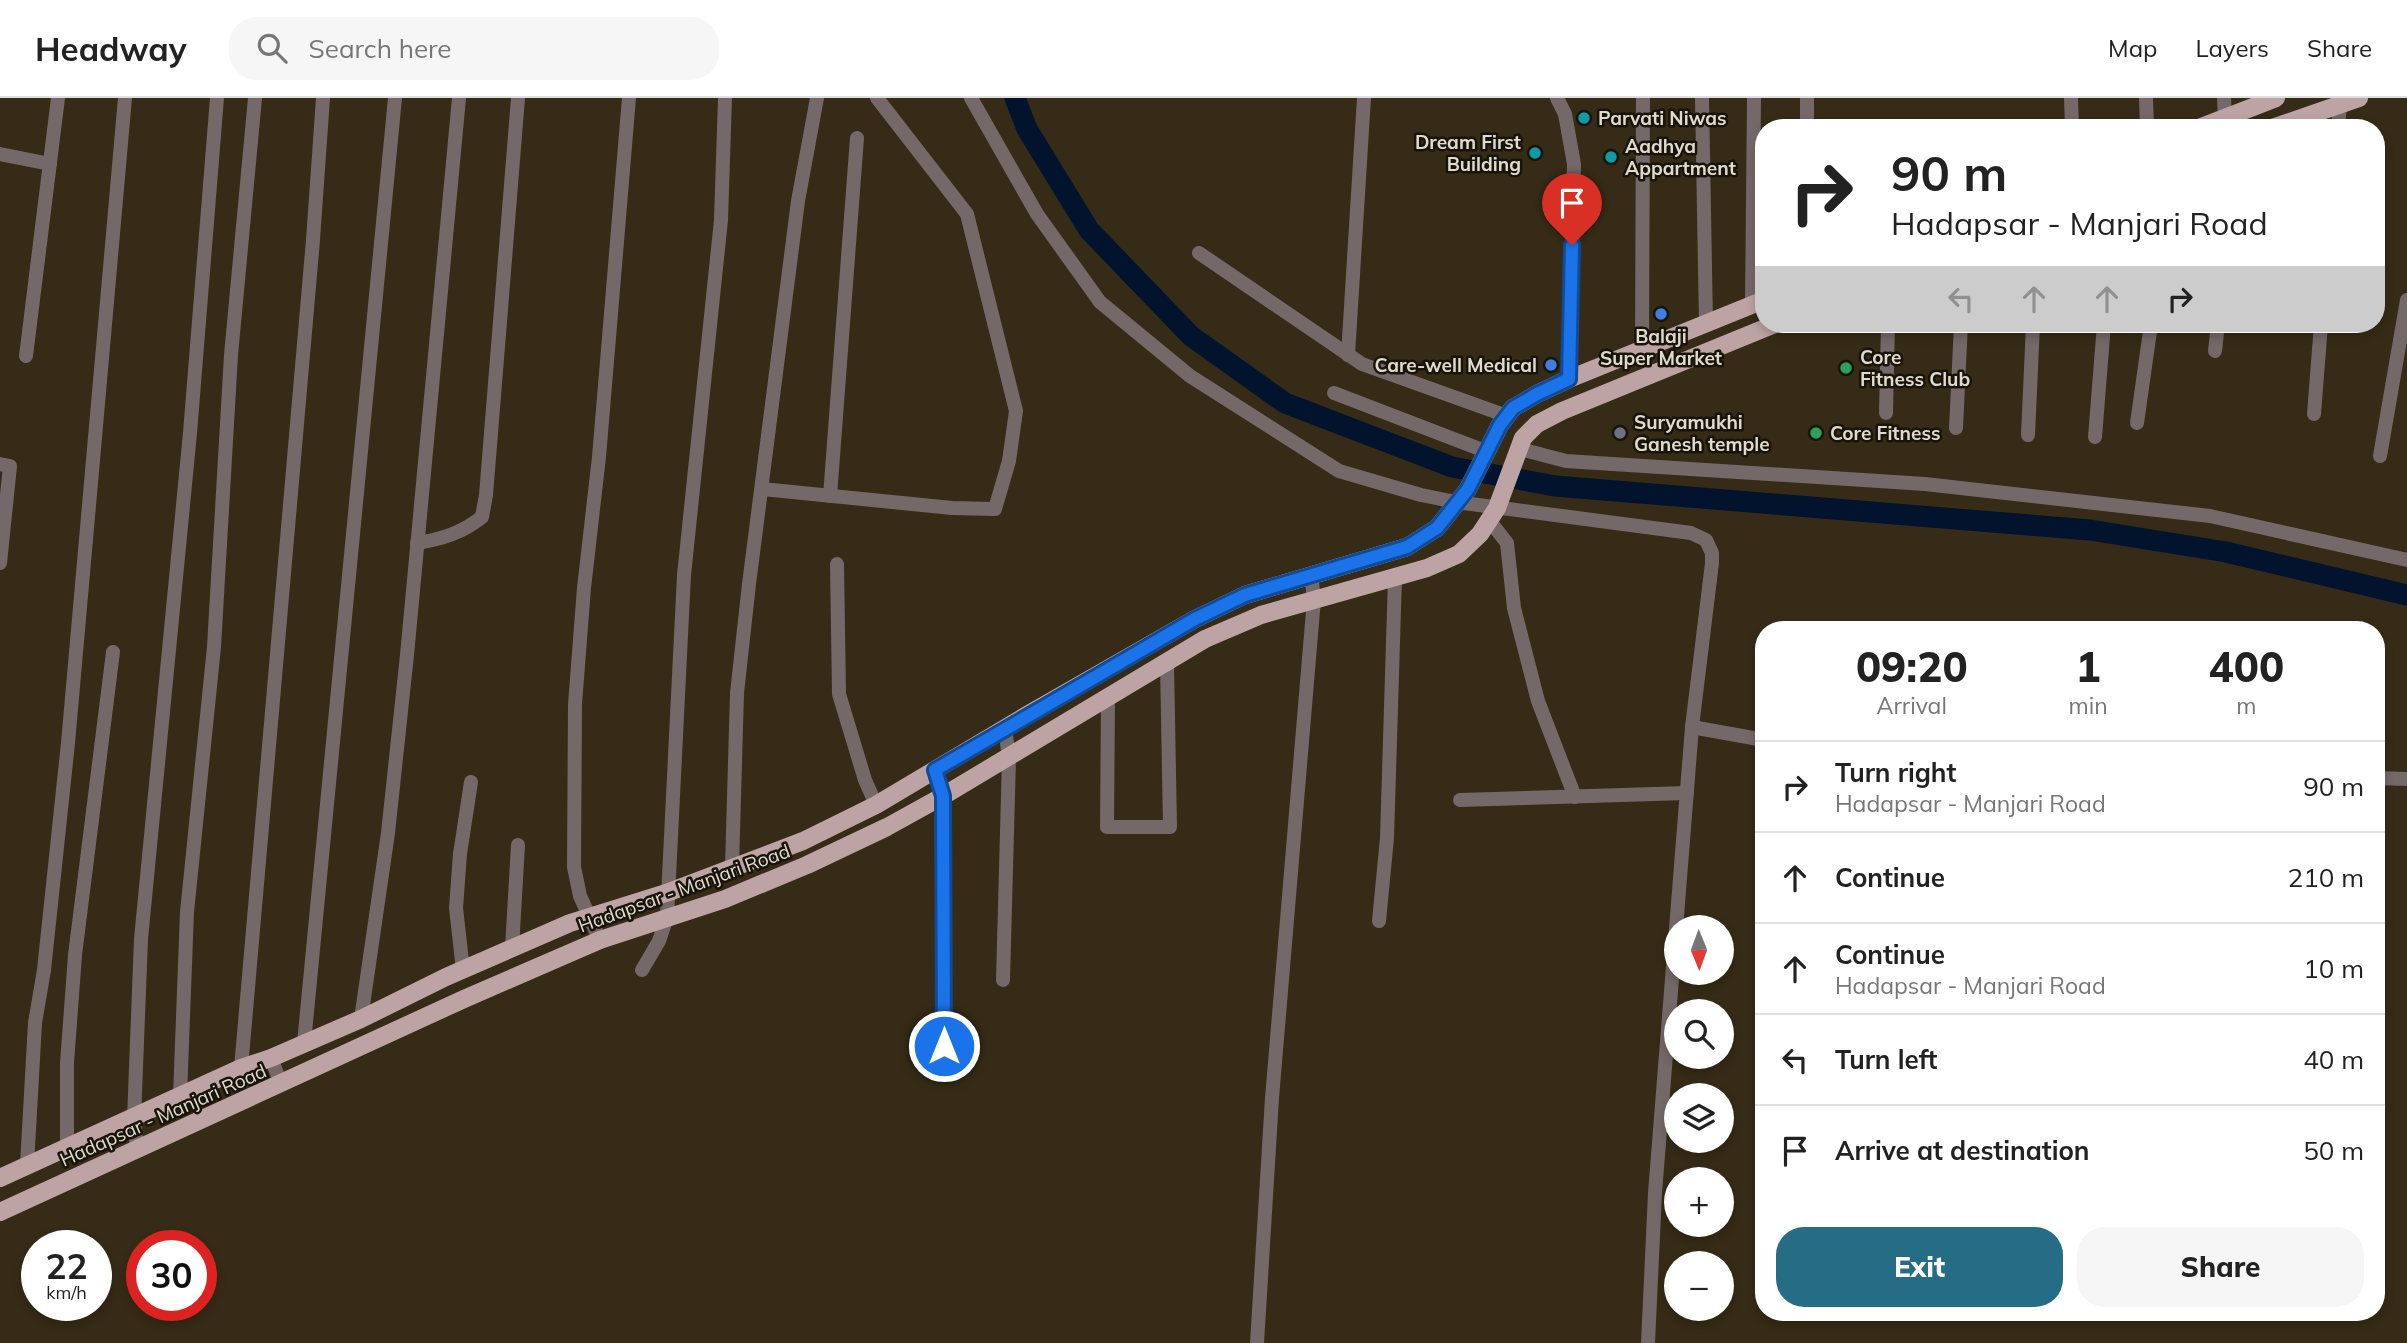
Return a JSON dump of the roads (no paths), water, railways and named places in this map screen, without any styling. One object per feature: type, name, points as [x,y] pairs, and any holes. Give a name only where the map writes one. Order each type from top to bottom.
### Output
[{"type":"main road","points":[[2235,119],[2276,98]]},
{"type":"main road","points":[[2299,119],[2359,98]]},
{"type":"main road","points":[[1486,451],[1513,408],[1537,394],[1755,304]]},
{"type":"main road","points":[[1518,456],[1523,438],[1537,425],[1562,411],[1755,332]]},
{"type":"main road","name":"Hadapsar - Manjari Road","points":[[0,1178],[241,1068],[361,1019],[512,948],[591,916],[669,892],[803,841],[876,805],[1005,728],[1245,595],[1407,547],[1437,528],[1462,496],[1486,451]]},
{"type":"main road","name":"Hadapsar - Manjari Road","points":[[0,1212],[464,999],[600,940],[725,898],[807,865],[887,827],[1009,758],[1205,639],[1261,615],[1427,568],[1459,554],[1480,534],[1497,508],[1518,456]]},
{"type":"street","points":[[26,356],[58,98]]},
{"type":"street","points":[[27,1165],[35,1023],[44,970],[68,743],[125,98]]},
{"type":"street","points":[[137,1148],[134,1119],[141,939],[191,420],[217,98]]},
{"type":"street","points":[[180,1096],[187,912],[215,647],[231,355],[256,98]]},
{"type":"street","points":[[241,1068],[323,98]]},
{"type":"street","points":[[303,1043],[395,98]]},
{"type":"street","points":[[361,1019],[388,833],[459,98]]},
{"type":"street","points":[[417,543],[465,530],[482,517],[486,495],[518,98]]},
{"type":"street","points":[[600,940],[580,896],[574,867],[575,704],[629,98]]},
{"type":"street","points":[[642,970],[659,942],[667,917],[684,575],[721,220],[725,98]]},
{"type":"street","points":[[732,867],[737,693],[748,584],[799,201],[817,98]]},
{"type":"street","points":[[762,489],[952,508],[995,509],[1009,461],[1016,411],[967,214],[877,98]]},
{"type":"street","points":[[971,98],[1037,214],[1100,302],[1189,376],[1339,471],[1421,495],[1462,496],[1497,508],[1691,533],[1706,540],[1712,552],[1712,563],[1692,727],[1655,1194],[1648,1343]]},
{"type":"street","points":[[1349,355],[1364,98]]},
{"type":"street","points":[[1557,98],[1565,114],[1574,164],[1569,379]]},
{"type":"street","points":[[1642,349],[1643,98]]},
{"type":"street","points":[[1702,98],[1706,324]]},
{"type":"street","points":[[1754,98],[1755,149]]},
{"type":"street","points":[[1807,98],[1807,119]]},
{"type":"street","points":[[2071,98],[2071,119]]},
{"type":"street","points":[[2146,98],[2147,119]]},
{"type":"street","points":[[2224,98],[2227,119]]},
{"type":"street","points":[[2338,119],[2340,105]]},
{"type":"street","points":[[830,496],[857,138]]},
{"type":"street","points":[[0,154],[50,164]]},
{"type":"street","points":[[1199,253],[1362,364],[1507,416]]},
{"type":"street","points":[[2380,456],[2407,300]]},
{"type":"street","points":[[1886,412],[1888,333]]},
{"type":"street","points":[[1956,428],[1961,333]]},
{"type":"street","points":[[2028,435],[2033,333]]},
{"type":"street","points":[[2095,437],[2103,333]]},
{"type":"street","points":[[2137,423],[2150,333]]},
{"type":"street","points":[[2215,351],[2217,333]]},
{"type":"street","points":[[2314,414],[2320,333]]},
{"type":"street","points":[[1334,393],[1486,451]]},
{"type":"street","points":[[1518,456],[1925,484],[2210,516],[2407,560]]},
{"type":"street","points":[[0,464],[10,466],[0,563]]},
{"type":"street","points":[[1497,508],[1507,543],[1514,608],[1538,701],[1575,797]]},
{"type":"street","points":[[836,564],[839,694],[865,780],[876,805]]},
{"type":"street","points":[[1257,1343],[1272,1098],[1314,599],[1311,575]]},
{"type":"street","points":[[1379,921],[1387,838],[1395,577]]},
{"type":"street","points":[[67,1147],[67,1063],[75,955],[113,652]]},
{"type":"street","points":[[1108,698],[1107,827],[1170,827],[1167,662]]},
{"type":"street","points":[[1692,727],[1755,738]]},
{"type":"street","points":[[1003,980],[1009,758],[1005,728]]},
{"type":"street","points":[[935,770],[943,796],[944,1046]]},
{"type":"street","points":[[2385,778],[2407,779]]},
{"type":"street","points":[[463,970],[456,908],[460,854],[471,782]]},
{"type":"street","points":[[1461,800],[1687,793]]},
{"type":"street","points":[[512,948],[518,845]]},
{"type":"street","points":[[271,1058],[281,1084]]},
{"type":"waterway","points":[[1015,98],[1027,129],[1089,230],[1191,336],[1285,403],[1452,467],[1555,486],[2090,530],[2226,552],[2407,595]]},
{"type":"place","name":"Parvati Niwas","points":[[1584,118]]},
{"type":"place","name":"Dream First Building","points":[[1535,153]]},
{"type":"place","name":"Aadhya Appartment","points":[[1611,157]]},
{"type":"place","name":"Balaji Super Market","points":[[1661,314]]},
{"type":"place","name":"Care-well Medical","points":[[1551,365]]},
{"type":"place","name":"Core Fitness Club","points":[[1846,368]]},
{"type":"place","name":"Suryamukhi Ganesh temple","points":[[1620,433]]},
{"type":"place","name":"Core Fitness","points":[[1816,433]]}]
